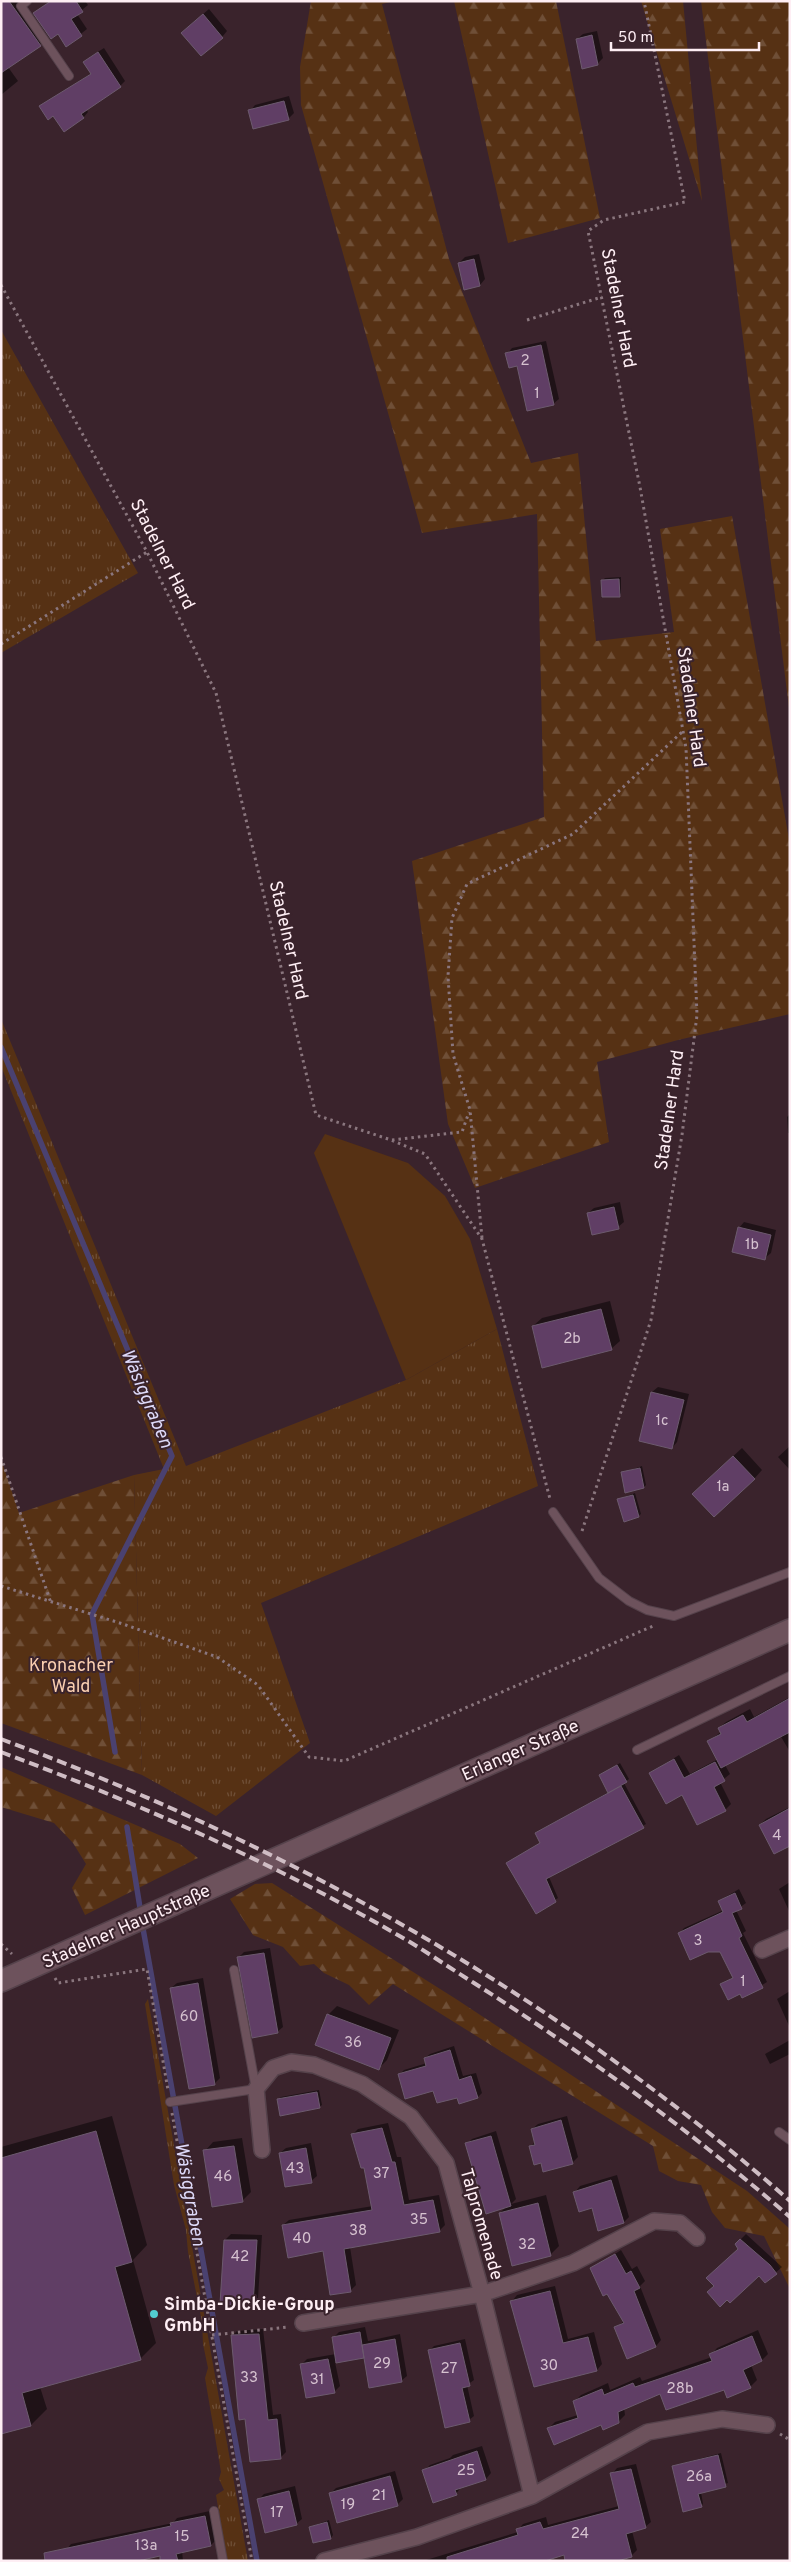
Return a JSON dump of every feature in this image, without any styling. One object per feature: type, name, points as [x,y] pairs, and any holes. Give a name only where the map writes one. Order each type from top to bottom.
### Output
[{"type":"main road","name":"Erlanger Straße","points":[[252,1871],[790,1630]]},
{"type":"main road","name":"Stadelner Hauptstraße","points":[[1,1981],[252,1871]]},
{"type":"street","points":[[762,1950],[790,1938]]},
{"type":"street","name":"Talpromenade","points":[[256,2089],[272,2068],[291,2062],[314,2065],[362,2084],[411,2117],[446,2164],[482,2294],[532,2496]]},
{"type":"street","points":[[256,2089],[262,2150]]},
{"type":"street","name":"Talpromenade","points":[[303,2322],[482,2294],[573,2263],[654,2221],[680,2223],[697,2238]]},
{"type":"street","points":[[324,2561],[417,2537],[532,2496],[648,2432],[722,2419],[767,2425]]},
{"type":"lane","points":[[27,1],[21,6],[69,76]]},
{"type":"lane","points":[[553,1512],[599,1578],[628,1601],[647,1610],[674,1616],[790,1572]]},
{"type":"lane","points":[[637,1750],[790,1676]]},
{"type":"lane","points":[[170,2102],[256,2089],[234,1970]]},
{"type":"lane","points":[[779,2132],[790,2140]]},
{"type":"lane","points":[[214,2511],[223,2561]]},
{"type":"path","name":"Stadelner Hard","points":[[577,1546],[652,1320],[683,1126],[697,1015],[686,748],[640,487],[588,230],[604,220],[685,202],[644,1]]},
{"type":"path","name":"Stadelner Hard","points":[[1,285],[147,552],[216,694],[316,1115],[391,1140],[424,1154],[482,1239],[553,1512]]},
{"type":"path","points":[[527,320],[602,297]]},
{"type":"path","points":[[1,644],[147,552]]},
{"type":"path","points":[[482,1239],[470,1110],[453,1054],[448,976],[452,918],[467,884],[573,834],[683,732]]},
{"type":"path","points":[[391,1140],[462,1132],[470,1110]]},
{"type":"path","points":[[1,1457],[51,1603]]},
{"type":"path","points":[[1,1586],[123,1624],[217,1657],[258,1685],[309,1757],[344,1761],[674,1616]]},
{"type":"path","points":[[1,1944],[10,1950]]},
{"type":"path","points":[[58,1983],[147,1969],[252,2561]]},
{"type":"path","points":[[212,2335],[300,2326],[303,2322]]},
{"type":"green space","points":[[311,1],[394,1],[382,4],[449,259],[531,463],[578,453],[596,641],[674,632],[660,529],[732,516],[790,845],[790,1014],[678,1040],[597,1062],[609,1142],[475,1188],[448,1124],[412,861],[544,817],[537,514],[422,533],[301,105],[300,67]]},
{"type":"green space","points":[[454,1],[556,1],[600,218],[508,243]]},
{"type":"green space","points":[[641,1],[683,1],[702,201]]},
{"type":"green space","points":[[701,1],[790,1],[790,716]]},
{"type":"green space","points":[[1,330],[138,573],[1,653]]},
{"type":"green space","points":[[1,1019],[186,1466],[406,1380],[497,1329],[538,1486],[261,1603],[310,1743],[216,1816],[142,1775],[134,1475],[164,1469],[1,1066]]},
{"type":"green space","points":[[325,1134],[408,1163],[445,1196],[470,1239],[497,1329],[406,1380],[314,1153]]},
{"type":"green space","name":"Kronacher Wald","points":[[1,1459],[19,1513],[134,1475],[142,1775],[1,1723]]},
{"type":"green space","points":[[1,1767],[180,1844],[198,1858],[85,1915],[72,1888],[86,1864],[73,1843],[54,1823],[1,1807]]},
{"type":"green space","points":[[272,1883],[456,1999],[747,2191],[790,2229],[790,2289],[764,2236],[725,2228],[712,2212],[701,2185],[678,2181],[659,2171],[653,2146],[393,1984],[369,2005],[349,1985],[324,1973],[314,1964],[300,1966],[283,1947],[253,1935],[230,1899],[255,1884]]},
{"type":"green space","points":[[148,1999],[248,2561],[227,2561],[216,2495],[224,2490],[219,2479],[221,2472],[205,2378],[208,2368],[203,2344],[202,2322],[188,2252],[186,2230],[174,2185],[145,2004]]},
{"type":"building","points":[[1,1],[9,1],[41,46],[1,73]]},
{"type":"building","points":[[51,1],[76,1],[83,12],[71,19],[82,36],[66,47],[58,34],[51,39],[33,13]]},
{"type":"building","points":[[203,14],[223,38],[201,56],[181,33]]},
{"type":"building","points":[[592,35],[598,65],[582,69],[576,39]]},
{"type":"building","points":[[98,52],[121,87],[81,114],[84,118],[64,132],[53,116],[48,120],[39,106],[91,74],[83,62]]},
{"type":"building","points":[[284,101],[289,120],[253,129],[248,110]]},
{"type":"building","points":[[474,259],[480,286],[464,290],[458,263]]},
{"type":"building","points":[[541,345],[554,405],[527,411],[517,366],[509,368],[505,353]]},
{"type":"building","points":[[619,579],[620,597],[602,597],[601,580]]},
{"type":"building","points":[[614,1207],[619,1229],[592,1235],[587,1213]]},
{"type":"building","points":[[738,1227],[771,1235],[765,1260],[732,1252]]},
{"type":"building","points":[[601,1309],[612,1350],[542,1368],[532,1326]]},
{"type":"building","points":[[651,1392],[684,1400],[672,1449],[639,1441]]},
{"type":"building","points":[[733,1456],[755,1479],[714,1517],[692,1494]]},
{"type":"building","points":[[640,1468],[644,1488],[625,1493],[621,1472]]},
{"type":"building","points":[[633,1495],[639,1517],[624,1522],[617,1499]]},
{"type":"building","points":[[790,1698],[790,1732],[721,1768],[707,1741],[721,1734],[718,1728],[743,1715],[747,1722]]},
{"type":"building","points":[[674,1759],[684,1778],[715,1762],[725,1781],[714,1787],[726,1811],[697,1825],[682,1795],[666,1804],[649,1773]]},
{"type":"building","points":[[617,1765],[627,1782],[608,1793],[599,1775]]},
{"type":"building","points":[[621,1786],[644,1828],[546,1879],[556,1902],[536,1914],[506,1863],[540,1843],[535,1833]]},
{"type":"building","points":[[790,1808],[790,1846],[774,1854],[759,1825]]},
{"type":"building","points":[[735,1893],[742,1909],[732,1913],[742,1936],[739,1938],[763,1988],[742,1998],[740,1994],[728,2000],[720,1984],[733,1978],[720,1952],[708,1952],[690,1960],[678,1933],[723,1912],[718,1901]]},
{"type":"building","points":[[264,1953],[278,2033],[252,2038],[237,1957]]},
{"type":"building","points":[[198,1983],[215,2085],[189,2089],[170,1988]]},
{"type":"building","points":[[327,2014],[391,2038],[379,2070],[315,2045]]},
{"type":"building","points":[[450,2050],[459,2080],[471,2076],[478,2098],[459,2104],[457,2098],[437,2103],[433,2091],[405,2099],[398,2074],[426,2066],[424,2058]]},
{"type":"building","points":[[317,2092],[320,2108],[280,2116],[277,2099]]},
{"type":"building","points":[[561,2120],[573,2164],[543,2172],[541,2163],[534,2165],[529,2146],[535,2145],[531,2129]]},
{"type":"building","points":[[382,2128],[392,2162],[395,2162],[404,2205],[433,2200],[440,2232],[344,2249],[351,2292],[330,2295],[323,2251],[288,2258],[282,2225],[372,2210],[364,2168],[361,2168],[351,2134]]},
{"type":"building","points":[[96,2131],[132,2262],[115,2267],[141,2360],[22,2393],[31,2426],[1,2434],[1,2158]]},
{"type":"building","points":[[491,2136],[511,2206],[486,2214],[465,2143]]},
{"type":"building","points":[[234,2146],[243,2202],[212,2207],[203,2150]]},
{"type":"building","points":[[306,2148],[312,2183],[285,2187],[279,2153]]},
{"type":"building","points":[[611,2180],[624,2223],[598,2231],[592,2208],[579,2212],[573,2192]]},
{"type":"building","points":[[538,2203],[551,2256],[512,2266],[499,2213]]},
{"type":"building","points":[[740,2239],[770,2265],[777,2274],[765,2283],[759,2276],[730,2303],[727,2300],[720,2307],[707,2292],[714,2286],[706,2278],[738,2249],[735,2244]]},
{"type":"building","points":[[224,2240],[257,2240],[253,2305],[220,2304]]},
{"type":"building","points":[[615,2254],[626,2274],[631,2271],[640,2288],[634,2291],[656,2347],[627,2359],[614,2327],[624,2323],[607,2294],[603,2296],[590,2268]]},
{"type":"building","points":[[550,2291],[563,2343],[588,2337],[597,2371],[534,2387],[510,2301]]},
{"type":"building","points":[[360,2332],[364,2358],[336,2363],[332,2337]]},
{"type":"building","points":[[259,2334],[268,2420],[277,2419],[281,2459],[250,2462],[245,2419],[239,2420],[231,2335]]},
{"type":"building","points":[[752,2336],[762,2361],[743,2370],[751,2388],[727,2398],[724,2390],[666,2410],[660,2394],[618,2412],[619,2423],[603,2430],[601,2425],[554,2445],[547,2428],[578,2418],[573,2401],[602,2389],[604,2395],[633,2383],[635,2387],[712,2361],[709,2354]]},
{"type":"building","points":[[395,2339],[402,2382],[369,2388],[362,2345]]},
{"type":"building","points":[[460,2343],[470,2386],[462,2388],[470,2422],[445,2428],[428,2350]]},
{"type":"building","points":[[328,2359],[335,2393],[306,2398],[300,2364]]},
{"type":"building","points":[[477,2451],[486,2480],[455,2490],[457,2495],[433,2503],[422,2470]]},
{"type":"building","points":[[718,2455],[726,2487],[698,2494],[702,2507],[683,2512],[672,2466]]},
{"type":"building","points":[[631,2469],[646,2528],[626,2534],[632,2557],[617,2561],[565,2561],[564,2555],[545,2561],[447,2561],[447,2557],[518,2535],[516,2529],[540,2522],[543,2529],[619,2509],[610,2473]]},
{"type":"building","points":[[390,2476],[398,2506],[337,2523],[329,2493]]},
{"type":"building","points":[[289,2491],[297,2525],[265,2533],[257,2499]]},
{"type":"building","points":[[205,2516],[211,2546],[176,2554],[178,2561],[160,2561],[160,2556],[138,2561],[45,2561],[44,2553],[171,2526],[170,2523]]},
{"type":"building","points":[[327,2522],[331,2539],[313,2543],[309,2527]]},
{"type":"waterway","name":"Wäsiggraben","points":[[1,1047],[172,1456],[92,1614],[115,1752]]},
{"type":"waterway","name":"Wäsiggraben","points":[[127,1827],[141,1914]]},
{"type":"waterway","name":"Wäsiggraben","points":[[142,1923],[257,2561]]},
{"type":"railway","points":[[1,1739],[109,1781],[214,1828],[317,1878],[417,1933],[514,1993],[609,2057],[701,2126],[790,2201]]},
{"type":"railway","points":[[1,1752],[153,1813],[252,1858],[348,1907],[406,1940],[556,2037],[636,2094],[753,2185],[790,2217]]},
{"type":"place","name":"Simba-Dickie-Group GmbH","points":[[154,2314]]}]
